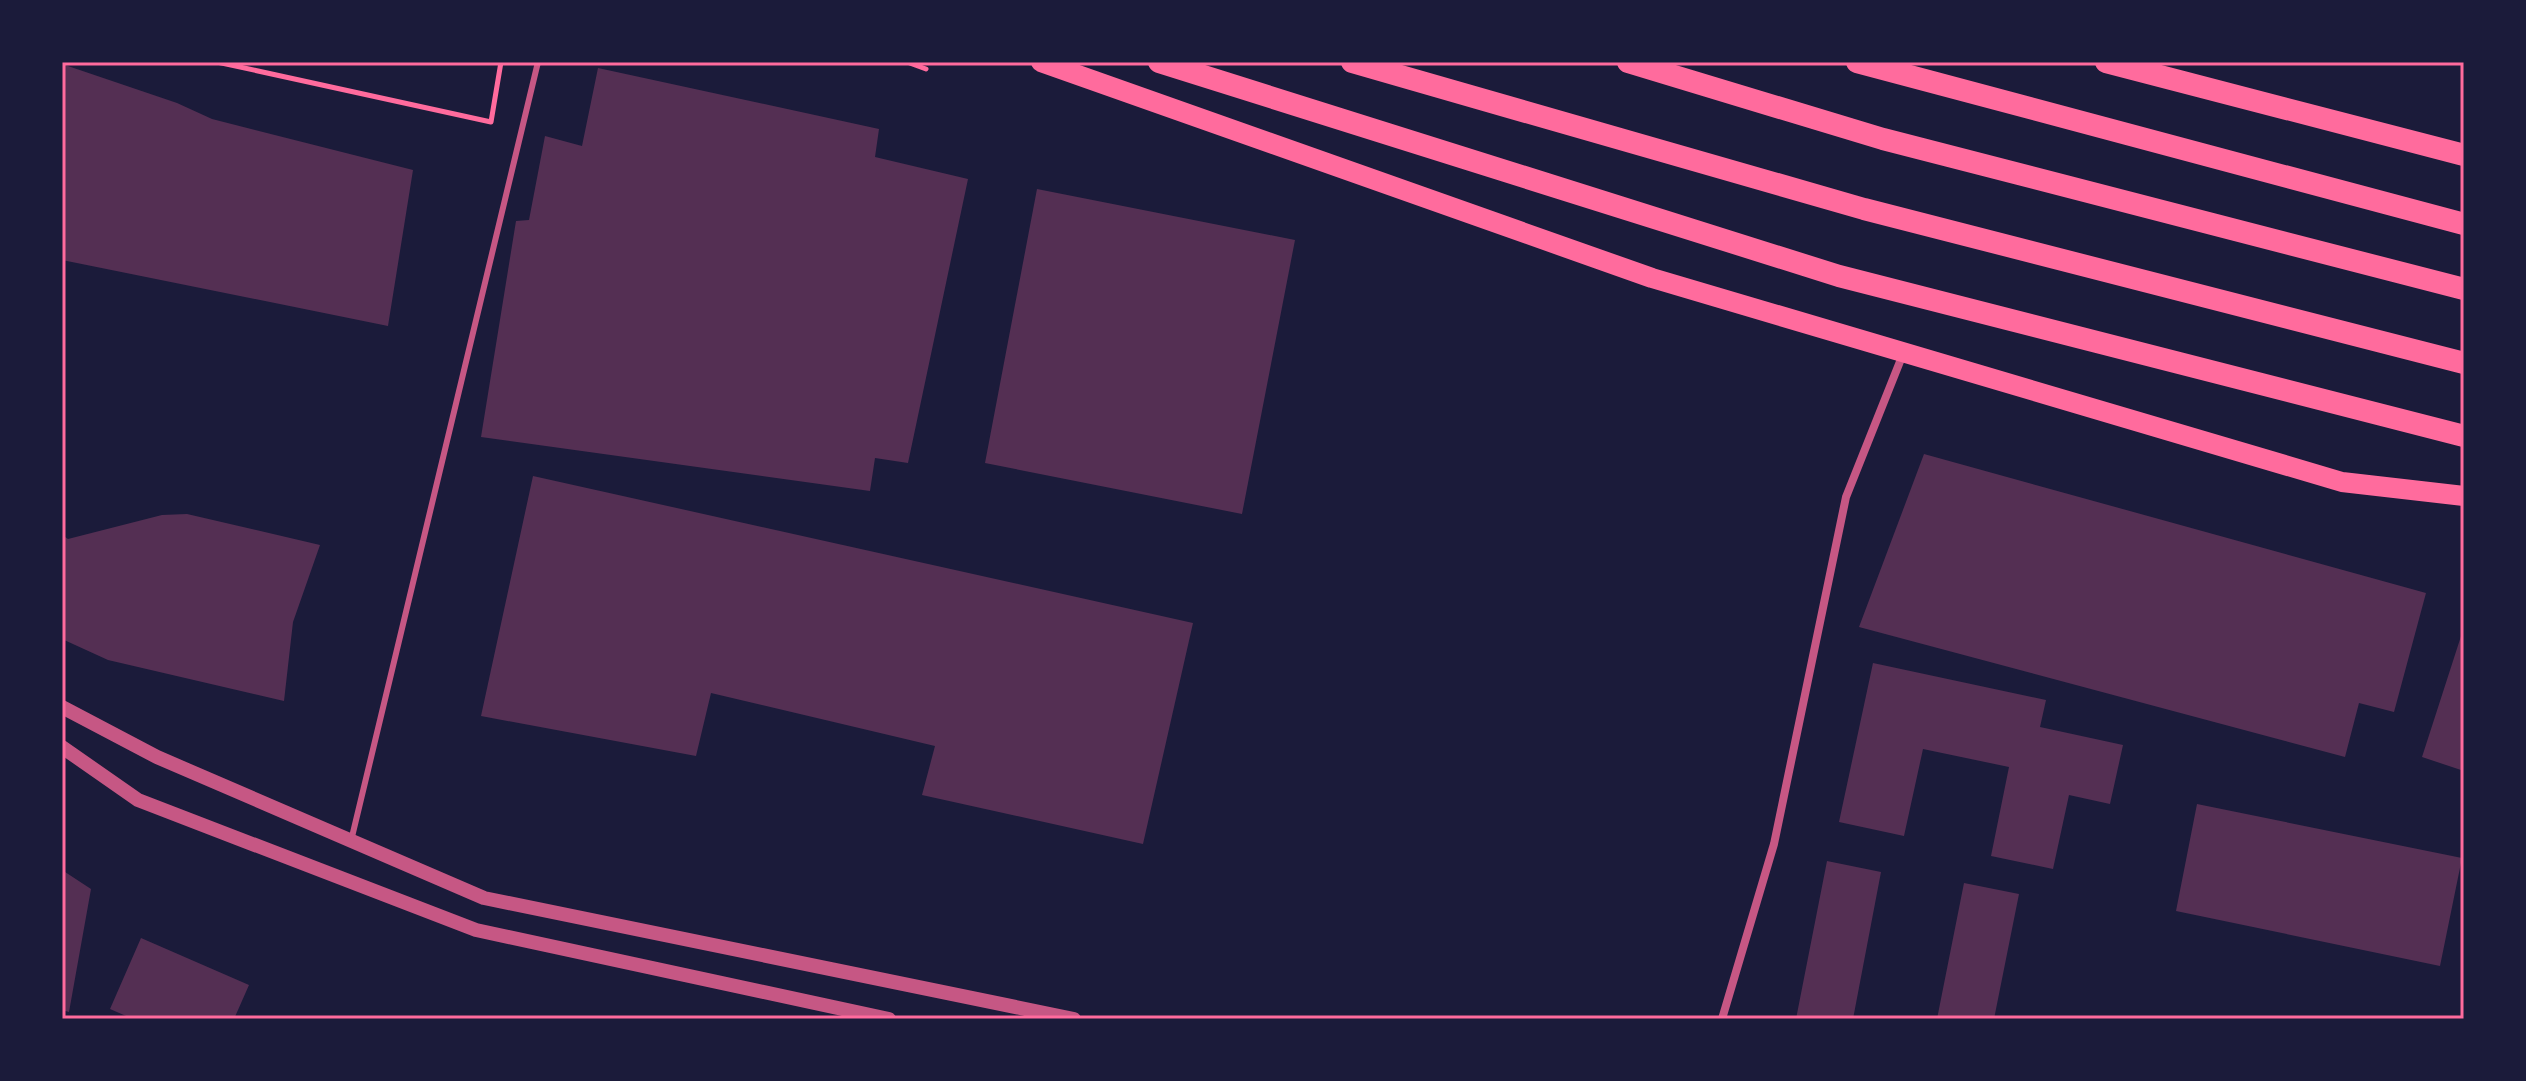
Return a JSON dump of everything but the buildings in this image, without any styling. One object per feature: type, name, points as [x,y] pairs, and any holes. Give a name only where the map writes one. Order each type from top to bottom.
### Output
[{"type":"highway","points":[[1159,62],[1839,276],[2464,436]]},
{"type":"highway","points":[[1352,62],[1864,209],[2464,363]]},
{"type":"highway","points":[[1628,62],[1883,139],[2464,289]]},
{"type":"highway","points":[[1857,62],[2464,224]]},
{"type":"highway","points":[[2106,62],[2464,155]]},
{"type":"main road","points":[[1041,62],[1652,278],[2342,482],[2464,496]]},
{"type":"street","points":[[1722,1019],[1774,844],[1846,497],[1904,353]]},
{"type":"street","points":[[62,707],[157,757],[484,898],[1074,1019]]},
{"type":"street","points":[[62,747],[138,800],[476,930],[889,1019]]},
{"type":"lane","points":[[351,841],[538,62]]},
{"type":"path","points":[[217,62],[491,122],[501,62]]},
{"type":"path","points":[[907,62],[926,69]]}]
